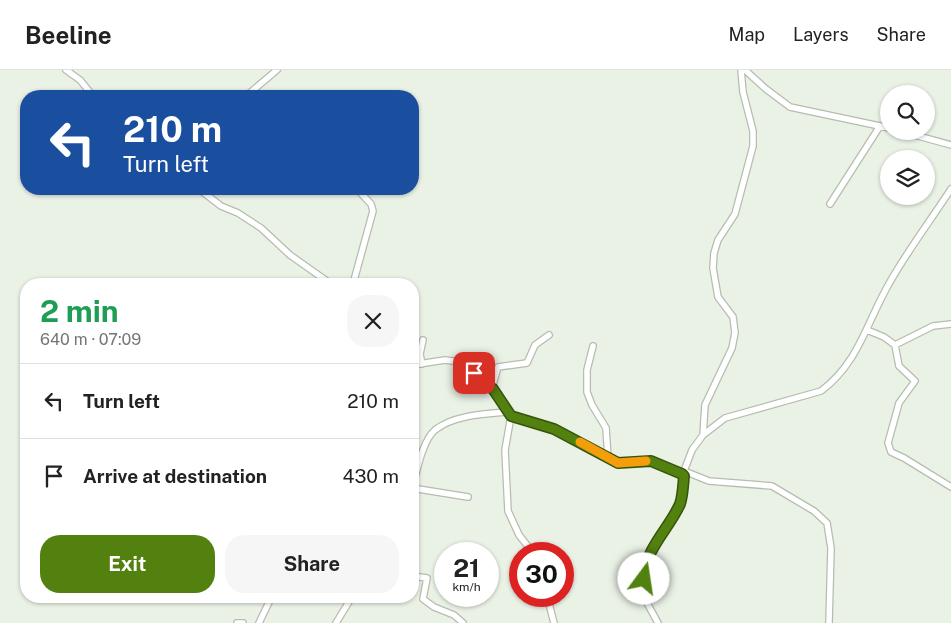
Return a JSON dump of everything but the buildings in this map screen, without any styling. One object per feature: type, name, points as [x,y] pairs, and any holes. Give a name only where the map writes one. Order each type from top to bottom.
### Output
[{"type":"street","points":[[66,70],[80,80],[88,90]]},
{"type":"street","points":[[254,90],[277,70]]},
{"type":"street","points":[[702,435],[705,405],[732,348],[735,333],[733,316],[718,297],[713,268],[714,253],[725,228],[735,214],[753,146],[752,126],[743,92],[741,70]]},
{"type":"street","points":[[745,70],[790,107],[830,117],[880,126],[830,204]]},
{"type":"street","points":[[933,140],[951,145]]},
{"type":"street","points":[[658,623],[646,601],[644,568],[652,550],[680,504],[684,474],[692,450],[702,435],[725,418],[821,391],[831,384],[852,358],[868,330],[877,305],[890,282],[951,189]]},
{"type":"street","points":[[206,195],[218,204],[236,212],[262,228],[290,255],[322,278]]},
{"type":"street","points":[[355,278],[373,211],[362,195]]},
{"type":"street","points":[[895,345],[933,326],[951,324]]},
{"type":"street","points":[[868,330],[884,337],[895,345],[900,366],[915,381],[899,403],[888,443],[891,452],[951,487]]},
{"type":"street","points":[[492,388],[498,367],[527,363],[535,345],[549,335]]},
{"type":"street","points":[[422,364],[420,354],[424,340]]},
{"type":"street","points":[[593,346],[587,370],[587,392],[592,405],[606,428],[608,458]]},
{"type":"street","points":[[419,364],[446,360],[461,362],[492,388],[509,414],[505,450],[508,511],[519,535],[525,542]]},
{"type":"street","points":[[419,465],[423,450],[435,430],[467,416],[509,414],[554,429],[622,464],[651,461],[681,473],[710,481],[772,486],[814,511],[827,522],[831,548],[829,623]]},
{"type":"street","points":[[419,489],[468,497]]},
{"type":"street","points":[[419,577],[427,578],[424,599],[454,615],[463,623]]},
{"type":"street","points":[[259,623],[269,603]]},
{"type":"street","points":[[336,623],[348,603]]},
{"type":"street","points":[[550,607],[554,623]]},
{"type":"street","points":[[237,623],[242,623]]},
{"type":"slow traffic","points":[[580,442],[618,463],[626,464],[646,461]]},
{"type":"route","points":[[474,373],[483,383],[493,389],[511,416],[533,421],[554,429],[618,463],[651,461],[684,476],[680,504],[652,550],[644,568],[644,579]]}]
